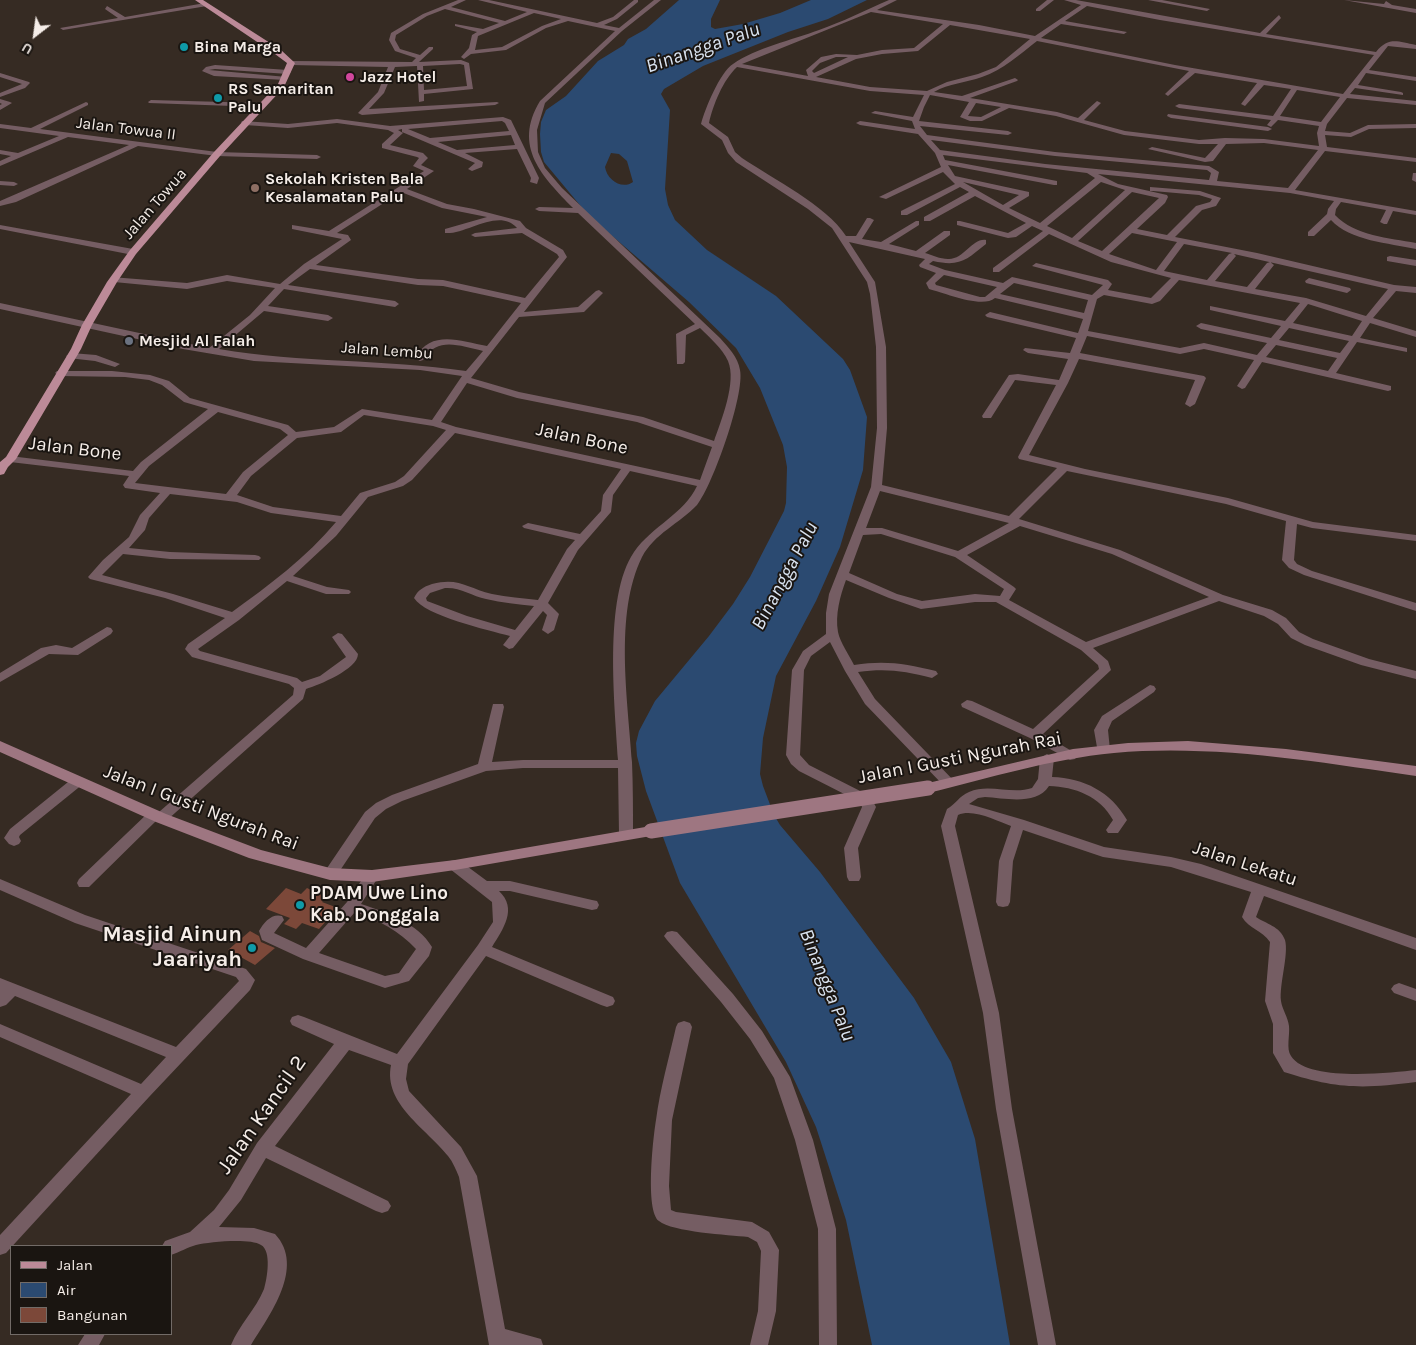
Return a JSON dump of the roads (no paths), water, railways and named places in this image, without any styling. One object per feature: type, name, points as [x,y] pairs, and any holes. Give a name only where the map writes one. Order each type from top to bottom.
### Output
[{"type":"main road","points":[[202,2],[278,52],[288,71]]},
{"type":"main road","name":"Jalan Towua","points":[[3,465],[71,356],[114,279],[133,252],[245,124],[288,71]]},
{"type":"main road","name":"Jalan I Gusti Ngurah Rai","points":[[0,746],[157,816],[271,859],[330,874],[372,876],[455,865],[626,834],[928,788],[1047,758],[1103,750],[1154,746],[1244,749],[1416,771]]},
{"type":"street","points":[[420,108],[422,92],[418,62],[396,48],[392,39],[395,32],[442,8],[463,0]]},
{"type":"street","points":[[481,0],[497,1],[516,8],[620,30]]},
{"type":"street","points":[[626,834],[625,764],[619,663],[623,614],[633,566],[638,553],[647,542],[681,514],[700,493],[718,446],[731,400],[735,372],[732,360],[702,324],[653,276],[580,211],[548,176],[535,157],[532,141],[537,112],[542,102],[620,30],[658,0]]},
{"type":"street","points":[[894,0],[872,11],[735,64],[727,73],[707,115],[705,124],[725,139],[732,153],[740,160],[821,214],[835,226],[870,282],[878,315],[881,347],[882,428],[876,487],[842,574],[833,604],[831,618],[833,635],[850,669],[870,700],[949,783]]},
{"type":"street","points":[[1038,10],[1051,0]]},
{"type":"street","points":[[1068,0],[1131,13],[1168,11],[1201,14],[1261,34],[1378,54]]},
{"type":"street","points":[[1105,8],[1114,0]]},
{"type":"street","points":[[1151,0],[1168,11],[1201,14]]},
{"type":"street","points":[[1347,0],[1416,11]]},
{"type":"street","points":[[1387,0],[1386,4],[1390,7]]},
{"type":"street","points":[[598,25],[615,18],[636,1]]},
{"type":"street","points":[[63,28],[202,2]]},
{"type":"street","points":[[516,8],[529,2]]},
{"type":"street","points":[[915,121],[928,93],[944,84],[989,73],[1086,4]]},
{"type":"street","points":[[1131,13],[1139,6]]},
{"type":"street","points":[[107,8],[122,18]]},
{"type":"street","points":[[442,8],[503,22]]},
{"type":"street","points":[[1108,16],[1116,10]]},
{"type":"street","points":[[471,52],[474,36],[482,30],[534,11]]},
{"type":"street","points":[[872,11],[949,22],[1294,88],[1344,96],[1416,103]]},
{"type":"street","points":[[1261,34],[1279,17]]},
{"type":"street","points":[[457,62],[471,52],[504,49],[544,27],[567,19]]},
{"type":"street","points":[[1094,27],[1101,21]]},
{"type":"street","points":[[811,77],[808,71],[820,60],[837,55],[858,56],[882,52],[916,50],[949,22]]},
{"type":"street","points":[[1060,22],[1124,32]]},
{"type":"street","points":[[457,25],[482,30]]},
{"type":"street","points":[[1290,190],[1323,148],[1321,133],[1323,124],[1378,54],[1388,43],[1416,47]]},
{"type":"street","points":[[418,62],[431,48]]},
{"type":"street","points":[[811,77],[858,56]]},
{"type":"street","points":[[288,71],[215,66],[205,71],[214,74],[288,71],[418,62],[457,62],[467,64],[472,88],[422,92]]},
{"type":"street","points":[[735,64],[882,91],[928,93],[1057,114],[1124,133],[1199,142],[1225,140],[1264,141],[1416,160]]},
{"type":"street","points":[[350,123],[381,93],[392,65]]},
{"type":"street","points":[[1168,94],[1194,70]]},
{"type":"street","points":[[1362,74],[1416,80]]},
{"type":"street","points":[[1362,74],[1377,86]]},
{"type":"street","points":[[0,76],[27,83],[23,87],[0,95]]},
{"type":"street","points":[[963,98],[1014,80]]},
{"type":"street","points":[[1245,104],[1262,82]]},
{"type":"street","points":[[1354,85],[1377,86],[1416,98]]},
{"type":"street","points":[[1354,85],[1406,95]]},
{"type":"street","points":[[1264,141],[1268,129],[1294,88]]},
{"type":"street","points":[[974,100],[964,116],[967,118],[986,118],[1008,106]]},
{"type":"street","points":[[0,101],[8,104],[0,108]]},
{"type":"street","points":[[151,102],[261,105]]},
{"type":"street","points":[[363,112],[495,103]]},
{"type":"street","points":[[1080,120],[1097,103]]},
{"type":"street","name":"Jalan Towua II","points":[[32,130],[86,104]]},
{"type":"street","points":[[1179,106],[1323,124]]},
{"type":"street","points":[[875,113],[915,121],[1008,133]]},
{"type":"street","points":[[1171,116],[1268,129]]},
{"type":"street","points":[[245,124],[288,126],[331,121],[402,129],[502,119],[508,122],[535,178],[534,182]]},
{"type":"street","points":[[915,121],[923,135],[938,152],[943,165],[951,177],[960,184],[1031,223],[1122,263],[1177,277],[1250,289],[1304,287],[1347,290]]},
{"type":"street","points":[[860,123],[923,135],[1008,147],[1209,168],[1215,172],[1200,193]]},
{"type":"street","name":"Jalan Towua II","points":[[0,126],[217,154],[317,157]]},
{"type":"street","points":[[1321,133],[1351,136],[1368,127],[1416,126]]},
{"type":"street","points":[[330,234],[430,171],[417,166],[423,157],[385,146],[399,133],[390,128]]},
{"type":"street","points":[[402,129],[480,163],[472,169]]},
{"type":"street","points":[[430,140],[513,134]]},
{"type":"street","points":[[0,164],[67,135]]},
{"type":"street","points":[[1152,149],[1205,160],[1210,159],[1225,140]]},
{"type":"street","points":[[0,204],[13,200],[137,144]]},
{"type":"street","points":[[454,152],[520,147]]},
{"type":"street","points":[[1000,159],[1008,147]]},
{"type":"street","points":[[996,270],[1045,229],[1099,174],[1103,148]]},
{"type":"street","points":[[0,152],[20,156]]},
{"type":"street","points":[[938,152],[1088,170],[1099,174],[1290,190],[1416,213]]},
{"type":"street","points":[[883,198],[943,165],[1054,184]]},
{"type":"street","points":[[1099,174],[1113,186],[1164,198],[1132,230],[1103,255]]},
{"type":"street","points":[[1416,175],[1416,180]]},
{"type":"street","points":[[951,177],[1026,194],[1004,208]]},
{"type":"street","points":[[0,182],[14,184]]},
{"type":"street","points":[[904,213],[960,184]]},
{"type":"street","points":[[1072,242],[1134,191],[1142,188],[1200,193],[1217,198],[1213,204],[1199,208],[1169,238]]},
{"type":"street","points":[[402,190],[445,206],[517,223],[523,230],[556,249],[563,257],[459,386],[434,423]]},
{"type":"street","points":[[926,219],[974,193]]},
{"type":"street","points":[[1311,234],[1331,215],[1332,208],[1340,199]]},
{"type":"street","points":[[1384,222],[1391,208]]},
{"type":"street","points":[[539,209],[580,211]]},
{"type":"street","points":[[1331,215],[1343,226],[1357,232],[1416,246]]},
{"type":"street","points":[[448,231],[496,217]]},
{"type":"street","points":[[855,240],[860,238],[870,220]]},
{"type":"street","points":[[882,245],[916,222]]},
{"type":"street","points":[[960,223],[1008,236],[1013,235],[1031,223]]},
{"type":"street","points":[[0,227],[133,252]]},
{"type":"street","points":[[211,351],[261,308],[281,286],[307,266],[347,240],[345,237],[295,227]]},
{"type":"street","points":[[475,235],[523,230]]},
{"type":"street","points":[[1132,230],[1257,256],[1394,288],[1416,290]]},
{"type":"street","points":[[918,254],[947,232]]},
{"type":"street","points":[[842,238],[882,245],[949,262],[958,260],[982,242]]},
{"type":"street","points":[[1158,273],[1182,241]]},
{"type":"street","points":[[1210,282],[1232,256]]},
{"type":"street","points":[[931,258],[923,265],[942,272],[1004,286]]},
{"type":"street","points":[[1390,259],[1416,263]]},
{"type":"street","points":[[1250,289],[1270,265]]},
{"type":"street","points":[[307,266],[418,282],[444,283],[526,301]]},
{"type":"street","points":[[1036,266],[1108,284],[1102,292],[1093,298],[1084,335],[1075,356],[1063,383],[1024,456],[1065,467],[1228,501],[1292,520],[1332,529],[1416,538]]},
{"type":"street","points":[[942,272],[930,283],[932,287],[980,300],[987,300],[1012,280],[1093,298]]},
{"type":"street","points":[[1102,292],[1152,301],[1158,299],[1177,277]]},
{"type":"street","points":[[114,279],[187,286],[227,278],[395,304]]},
{"type":"street","points":[[1242,386],[1260,358],[1306,301],[1304,287]]},
{"type":"street","points":[[1330,375],[1354,338],[1394,288]]},
{"type":"street","points":[[515,315],[581,310],[600,293]]},
{"type":"street","points":[[993,295],[1088,317]]},
{"type":"street","points":[[1306,301],[1416,334]]},
{"type":"street","name":"Jalan Lembu","points":[[0,306],[211,351],[261,359],[420,367],[467,377],[517,395],[639,419],[718,446]]},
{"type":"street","points":[[261,308],[328,318]]},
{"type":"street","points":[[1213,308],[1404,350]]},
{"type":"street","points":[[990,315],[1084,335],[1180,351],[1199,346],[1260,358],[1388,388]]},
{"type":"street","points":[[680,362],[681,334],[702,324]]},
{"type":"street","points":[[1202,326],[1342,356]]},
{"type":"street","points":[[420,358],[428,345],[441,342],[489,350]]},
{"type":"street","points":[[1028,350],[1075,356],[1201,378]]},
{"type":"street","points":[[71,356],[96,358],[115,364]]},
{"type":"street","points":[[313,374],[319,361]]},
{"type":"street","points":[[1190,404],[1201,378],[1210,373]]},
{"type":"street","points":[[60,374],[122,374],[154,379],[168,384],[182,398],[284,428],[294,434],[247,474],[230,497]]},
{"type":"street","points":[[987,416],[1012,377],[1018,376],[1063,383]]},
{"type":"street","name":"Jalan Bone","points":[[216,408],[145,464],[128,485],[167,492],[230,497],[271,510],[342,520]]},
{"type":"street","name":"Jalan Bone","points":[[294,434],[337,430],[362,412],[434,423],[453,429],[703,484]]},
{"type":"street","points":[[300,686],[293,681],[196,654],[191,650],[194,645],[235,617],[284,577],[332,534],[364,495],[399,484],[408,478],[453,429]]},
{"type":"street","name":"Jalan Bone","points":[[3,465],[136,474]]},
{"type":"street","points":[[509,646],[542,604],[556,577],[581,538],[606,512],[608,495],[628,467]]},
{"type":"street","points":[[960,556],[1015,521],[1065,467]]},
{"type":"street","points":[[876,487],[1015,521],[1116,552],[1219,597],[1268,613],[1282,621],[1295,635],[1309,642],[1365,662],[1416,676]]},
{"type":"street","points":[[167,492],[144,517],[139,530],[132,539],[94,578],[169,596],[235,617]]},
{"type":"street","points":[[1292,520],[1288,560],[1293,566],[1308,573],[1416,607]]},
{"type":"street","points":[[528,526],[581,538]]},
{"type":"street","points":[[860,532],[882,531],[960,556],[1010,589],[1003,601]]},
{"type":"street","points":[[120,550],[155,556],[205,555],[255,558]]},
{"type":"street","points":[[842,574],[893,596],[921,605],[989,598],[1003,601],[1085,647],[1104,664],[1105,670],[1035,735]]},
{"type":"street","points":[[284,577],[326,590],[345,592]]},
{"type":"street","points":[[517,634],[463,619],[423,603],[420,598],[421,595],[430,589],[446,584],[459,584],[490,597],[542,604],[553,614],[548,630]]},
{"type":"street","points":[[1085,647],[1219,597]]},
{"type":"street","points":[[0,678],[44,651],[56,649],[74,652],[107,631]]},
{"type":"street","points":[[833,635],[801,658],[798,670],[793,755],[796,761],[804,768],[865,799],[870,807],[861,822],[851,848],[854,877]]},
{"type":"street","points":[[300,686],[324,679],[352,658],[352,654],[338,637]]},
{"type":"street","points":[[850,669],[878,665],[900,666],[932,674]]},
{"type":"street","points":[[84,883],[157,816],[299,696],[300,686]]},
{"type":"street","points":[[1103,750],[1101,730],[1107,719],[1150,689]]},
{"type":"street","points":[[967,704],[1035,735],[1070,756]]},
{"type":"street","points":[[484,767],[498,707]]},
{"type":"street","points":[[1047,758],[1042,786],[1030,794],[979,793],[966,799],[959,808],[952,812],[948,826],[990,1013],[1004,1109],[1047,1345]]},
{"type":"street","points":[[330,874],[370,815],[380,806],[396,798],[484,767],[524,764],[625,764]]},
{"type":"street","points":[[14,841],[11,838],[15,832],[78,781]]},
{"type":"street","points":[[1043,781],[1070,783],[1106,801],[1116,812],[1120,820],[1113,830]]},
{"type":"street","name":"Jalan Lekatu","points":[[959,808],[977,810],[1103,852],[1171,862],[1260,889],[1416,944]]},
{"type":"street","points":[[1003,902],[1006,861],[1019,823]]},
{"type":"street","points":[[455,865],[484,886],[499,900],[501,910],[500,922],[496,931],[400,1062],[396,1078],[397,1087],[403,1096],[455,1152],[468,1176],[497,1340],[534,1345]]},
{"type":"street","points":[[308,955],[352,906],[372,876]]},
{"type":"street","points":[[0,884],[80,919],[241,973],[247,980],[245,986],[142,1092],[0,1247]]},
{"type":"street","points":[[484,886],[510,886],[592,905]]},
{"type":"street","points":[[1260,889],[1249,917],[1252,922],[1272,932],[1278,940],[1273,1001],[1281,1024],[1281,1054],[1285,1062],[1290,1067],[1301,1072],[1339,1080],[1372,1081],[1416,1076]]},
{"type":"street","points":[[277,920],[266,931],[267,936],[308,955],[385,982],[404,977],[424,952],[424,947],[413,935],[390,919],[352,906]]},
{"type":"street","points":[[672,936],[727,998],[756,1036],[782,1077],[804,1140],[827,1229],[828,1345]]},
{"type":"street","points":[[483,949],[607,1001]]},
{"type":"street","points":[[0,1001],[7,986],[178,1055]]},
{"type":"street","points":[[1399,989],[1416,995]]},
{"type":"street","points":[[298,1021],[346,1042],[400,1062]]},
{"type":"street","points":[[684,1027],[664,1120],[660,1186],[662,1212],[666,1217],[676,1220],[752,1230],[763,1237],[770,1250],[767,1310],[759,1345]]},
{"type":"street","points":[[0,1030],[142,1092]]},
{"type":"street","name":"Jalan Kancil 2","points":[[172,1248],[196,1237],[225,1208],[263,1148],[333,1056],[346,1042]]},
{"type":"street","points":[[263,1148],[382,1206]]},
{"type":"street","points":[[196,1237],[250,1235],[266,1238],[273,1245],[277,1261],[273,1286],[262,1310],[240,1345]]},
{"type":"street","points":[[87,1345],[95,1335]]},
{"type":"water","name":"Binangga Palu","points":[[679,0],[720,0],[711,19],[711,27],[715,29],[743,24],[780,13],[811,0],[867,0],[828,19],[788,32],[703,66],[664,89],[661,94],[670,110],[665,189],[668,205],[675,220],[707,250],[776,296],[843,359],[850,370],[867,417],[863,470],[840,547],[816,601],[776,676],[763,738],[760,774],[774,815],[780,825],[820,872],[914,998],[951,1062],[975,1139],[1010,1345],[872,1345],[846,1220],[816,1127],[786,1062],[680,883],[646,791],[637,756],[636,743],[639,731],[655,701],[709,636],[750,577],[784,511],[787,467],[783,445],[760,388],[736,348],[689,302],[589,216],[544,162],[541,152],[540,134],[541,122],[546,110],[566,96],[598,61],[624,45],[628,39],[646,29]],"holes":[[[611,153],[619,154],[627,161],[633,182],[629,184],[624,185],[612,180],[606,172],[605,167]]]},
{"type":"place","name":"Bina Marga","points":[[184,47]]},
{"type":"place","name":"Jazz Hotel","points":[[350,77]]},
{"type":"place","name":"RS Samaritan Palu","points":[[218,98]]},
{"type":"place","name":"Sekolah Kristen Bala Kesalamatan Palu","points":[[255,188]]},
{"type":"place","name":"Mesjid Al Falah","points":[[129,341]]},
{"type":"place","name":"PDAM Uwe Lino Kab. Donggala","points":[[300,905]]},
{"type":"place","name":"Masjid Ainun Jaariyah","points":[[252,948]]}]
